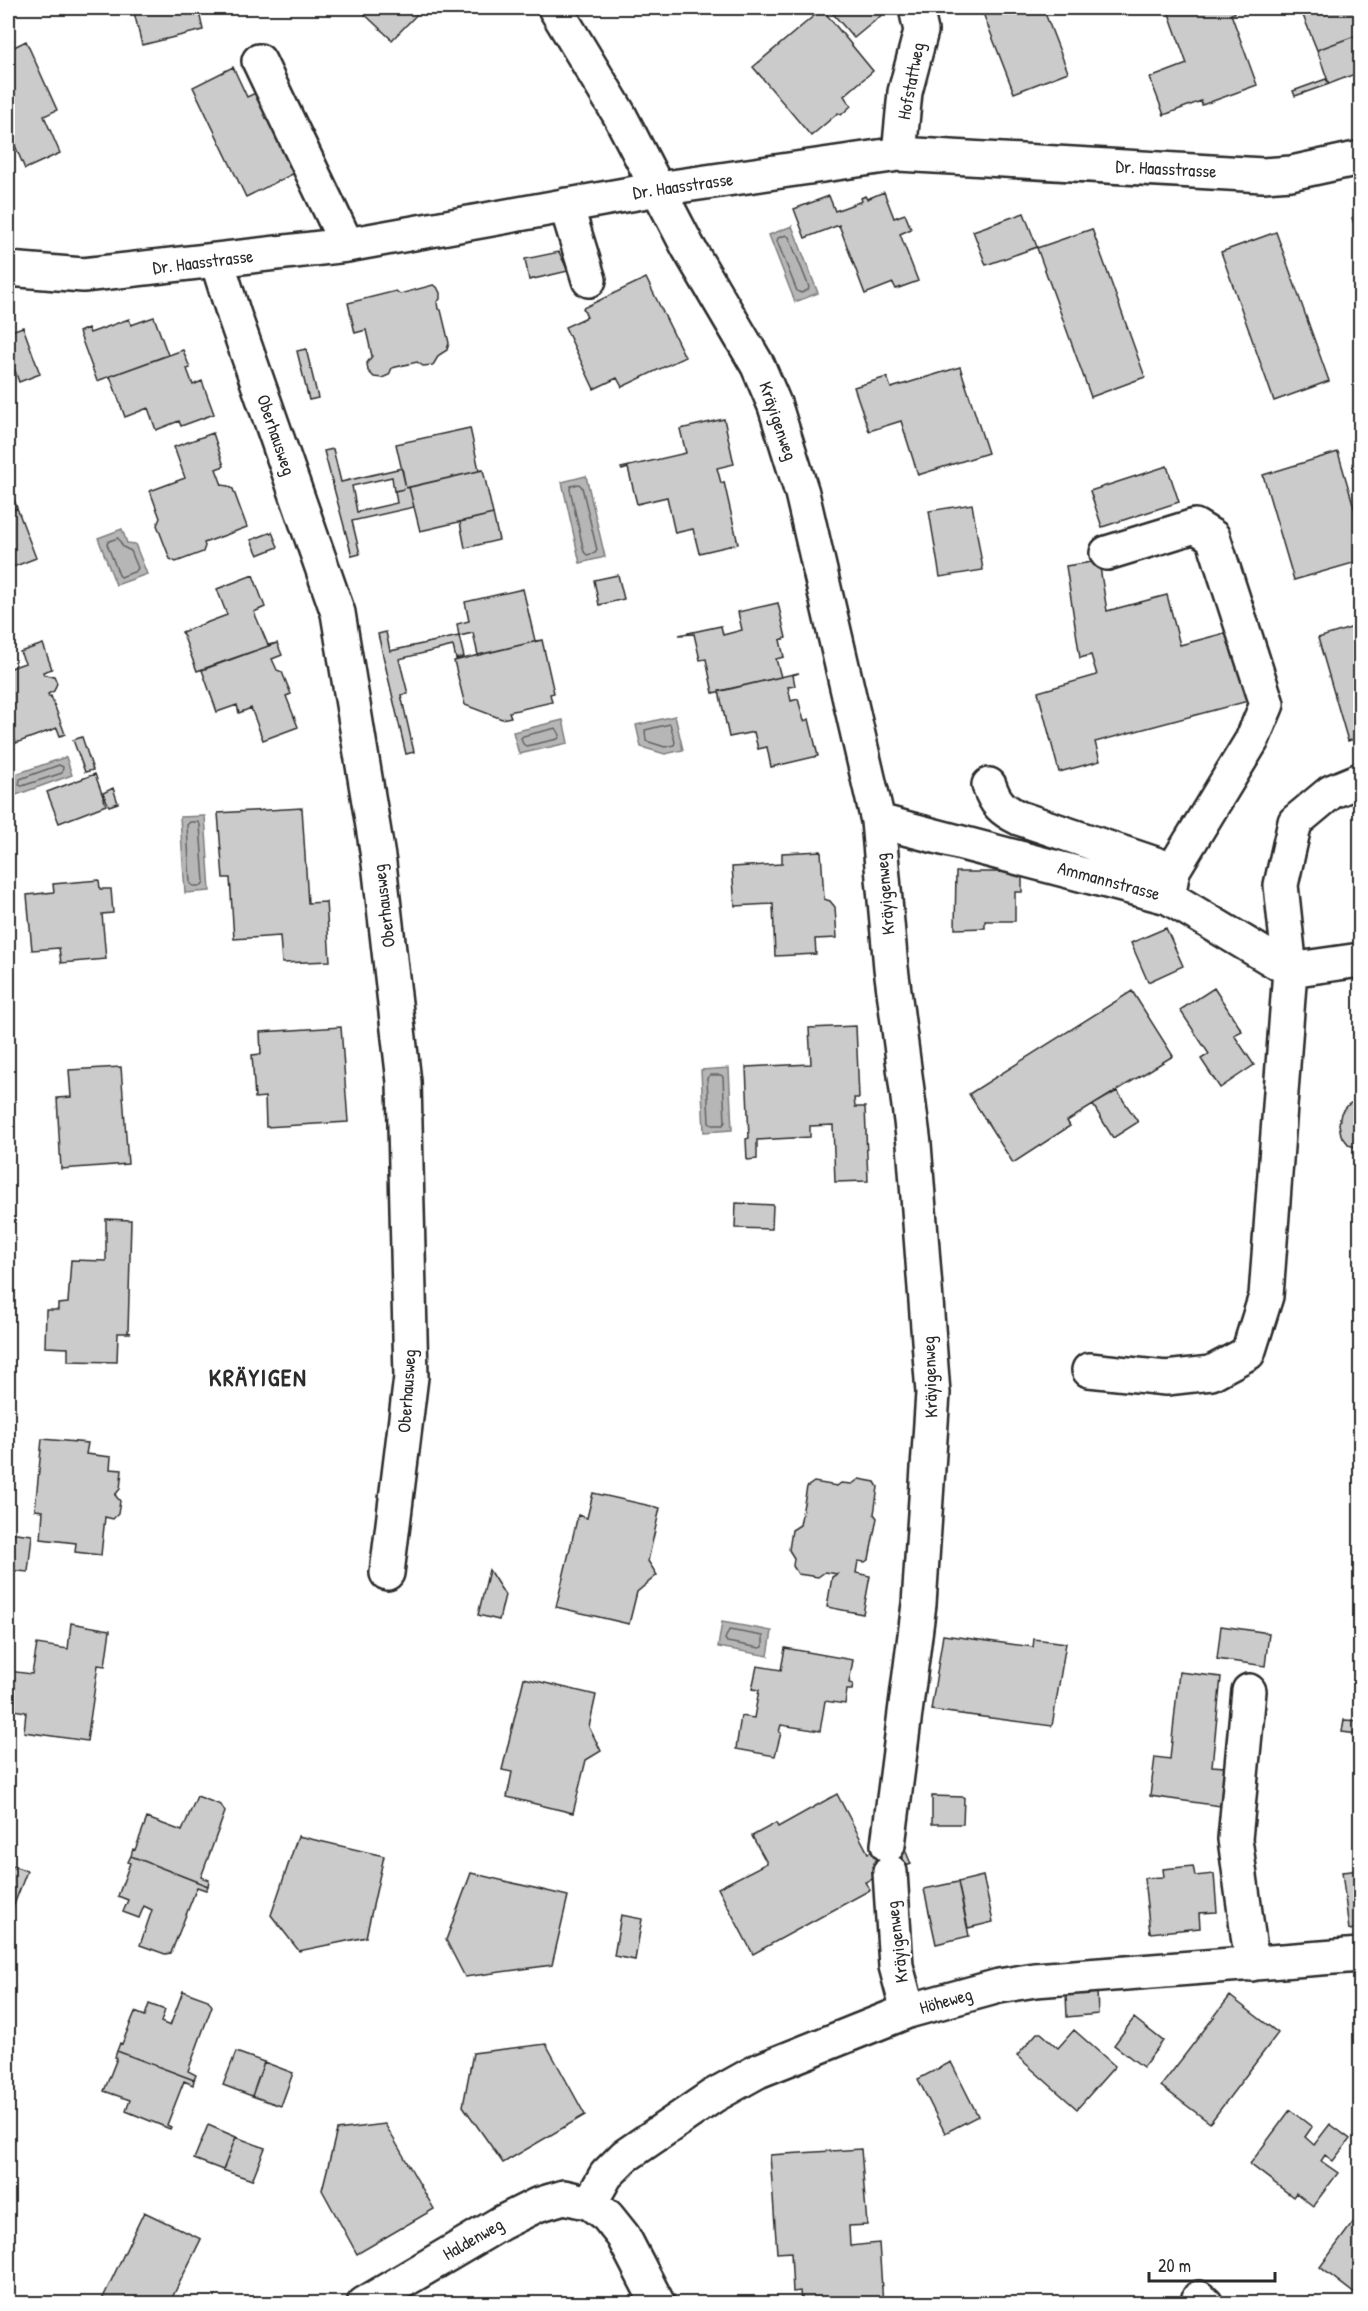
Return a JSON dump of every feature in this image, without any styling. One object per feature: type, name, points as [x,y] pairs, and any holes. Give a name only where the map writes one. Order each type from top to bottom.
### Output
[{"type":"street","name":"Kräyigenweg","points":[[555,8],[619,114],[688,247],[726,308],[758,366],[775,406],[802,493],[878,821],[891,968],[914,1144],[933,1394],[919,1604],[889,1859],[896,1966],[908,2011]]},
{"type":"street","name":"Hofstattweg","points":[[899,154],[905,92],[921,32],[916,8]]},
{"type":"street","points":[[259,61],[346,244]]},
{"type":"street","name":"Dr. Haasstrasse","points":[[8,269],[83,275],[217,261],[346,244],[658,189],[899,154],[1263,175],[1291,173],[1360,158]]},
{"type":"street","points":[[566,205],[589,280]]},
{"type":"street","name":"Oberhausweg","points":[[217,261],[237,326],[338,614],[379,863],[404,1082],[411,1377],[387,1573]]},
{"type":"street","points":[[988,786],[993,798],[1002,809],[1170,883],[1252,740],[1267,704],[1213,537],[1195,526],[1107,553]]},
{"type":"street","points":[[1089,1370],[1167,1378],[1211,1373],[1248,1353],[1266,1296],[1290,970],[1281,885],[1295,822],[1332,792],[1360,780]]},
{"type":"street","name":"Ammannstrasse","points":[[878,821],[1170,883],[1290,970]]},
{"type":"street","points":[[1290,970],[1360,960]]},
{"type":"street","points":[[1249,1691],[1236,1839],[1252,1964]]},
{"type":"street","name":"Höheweg","points":[[590,2203],[606,2175],[625,2156],[713,2096],[758,2071],[908,2011],[999,1986],[1035,1980],[1360,1955]]},
{"type":"street","name":"Haldenweg","points":[[364,2304],[501,2223],[537,2205],[564,2197],[590,2203]]},
{"type":"street","points":[[590,2203],[607,2216],[623,2236],[658,2304]]},
{"type":"water","points":[[792,226],[818,293],[795,302],[769,235]]},
{"type":"water","points":[[586,476],[605,557],[580,563],[562,482]]},
{"type":"water","points":[[122,529],[127,543],[135,544],[147,574],[116,585],[98,538]]},
{"type":"water","points":[[675,716],[683,750],[665,754],[641,747],[636,725]]},
{"type":"water","points":[[563,720],[568,743],[519,754],[513,732]]},
{"type":"water","points":[[66,757],[72,775],[16,795],[10,776]]},
{"type":"water","points":[[205,816],[210,891],[185,893],[180,817]]},
{"type":"water","points":[[729,1068],[732,1130],[704,1132],[701,1070]]},
{"type":"water","points":[[722,1622],[772,1631],[768,1656],[718,1647]]},
{"type":"building","points":[[133,8],[198,8],[203,30],[142,45]]},
{"type":"building","points":[[358,8],[423,8],[392,40]]},
{"type":"building","points":[[828,8],[877,8],[883,14],[854,38]]},
{"type":"building","points":[[981,8],[1043,8],[1068,72],[1014,93]]},
{"type":"building","points":[[1167,8],[1233,8],[1235,13],[1231,14],[1257,85],[1202,105],[1201,101],[1164,115],[1150,78],[1187,64]]},
{"type":"building","points":[[1300,8],[1360,8],[1360,34],[1317,50]]},
{"type":"building","points":[[822,9],[873,71],[844,96],[851,106],[841,115],[838,113],[811,136],[753,67]]},
{"type":"building","points":[[1360,34],[1360,72],[1329,84],[1317,50]]},
{"type":"building","points":[[26,41],[57,110],[44,116],[60,153],[25,169],[8,129],[8,50]]},
{"type":"building","points":[[233,67],[247,97],[264,89],[303,169],[246,197],[193,87]]},
{"type":"building","points":[[1326,79],[1329,84],[1295,96],[1293,91]]},
{"type":"building","points":[[884,192],[894,218],[905,214],[911,229],[900,234],[918,281],[896,289],[893,283],[865,294],[839,225],[805,238],[794,209],[829,196],[835,211],[862,201],[861,198],[865,196],[867,199]]},
{"type":"building","points":[[1024,213],[1037,247],[986,265],[973,231]]},
{"type":"building","points":[[1360,214],[1360,242],[1352,218]]},
{"type":"building","points":[[1092,229],[1145,377],[1091,397],[1037,248]]},
{"type":"building","points":[[1276,232],[1329,381],[1274,401],[1221,252]]},
{"type":"building","points":[[559,252],[568,271],[529,280],[525,259]]},
{"type":"building","points":[[646,278],[685,357],[622,387],[617,378],[594,389],[565,327],[587,317],[583,308]]},
{"type":"building","points":[[433,285],[440,293],[440,299],[437,302],[449,343],[447,350],[439,355],[433,365],[423,366],[417,362],[392,368],[389,375],[382,378],[374,377],[368,371],[367,363],[372,356],[366,330],[355,333],[348,303],[396,291],[400,294]]},
{"type":"building","points":[[154,317],[168,355],[97,381],[79,332],[88,328],[90,333],[129,319],[131,325]]},
{"type":"building","points":[[23,327],[40,374],[19,382],[8,351],[8,332]]},
{"type":"building","points":[[306,349],[318,398],[309,400],[297,351]]},
{"type":"building","points":[[183,350],[193,385],[202,381],[214,414],[181,426],[179,421],[156,430],[148,408],[125,417],[110,376]]},
{"type":"building","points":[[960,367],[988,453],[918,475],[901,421],[869,431],[854,387],[887,377],[891,388]]},
{"type":"building","points":[[724,419],[734,464],[717,468],[721,483],[724,482],[738,544],[699,553],[693,529],[675,533],[667,497],[637,504],[628,468],[622,470],[621,468],[686,453],[680,429]]},
{"type":"building","points":[[470,428],[479,470],[483,470],[406,488],[396,444]]},
{"type":"building","points":[[213,433],[224,466],[216,469],[222,485],[233,489],[247,527],[204,543],[203,552],[176,562],[170,559],[157,525],[160,518],[150,491],[185,478],[174,447]]},
{"type":"building","points":[[333,449],[341,482],[402,468],[406,488],[409,487],[414,507],[352,521],[360,554],[352,556],[324,451]],"holes":[[[392,477],[394,491],[404,489],[395,491],[397,503],[357,512],[352,486]]]},
{"type":"building","points":[[1338,452],[1360,528],[1360,561],[1294,580],[1263,475]]},
{"type":"building","points":[[1167,466],[1179,502],[1102,527],[1090,491]]},
{"type":"building","points":[[483,470],[493,514],[420,531],[409,487]]},
{"type":"building","points":[[8,481],[17,508],[8,512]]},
{"type":"building","points":[[972,504],[983,570],[940,577],[929,511]]},
{"type":"building","points":[[17,508],[36,558],[8,569],[8,512]]},
{"type":"building","points":[[493,514],[499,540],[465,548],[460,522]]},
{"type":"building","points":[[272,532],[278,547],[258,555],[251,540]]},
{"type":"building","points":[[1099,561],[1107,611],[1167,595],[1180,645],[1229,632],[1248,701],[1095,742],[1100,761],[1059,772],[1038,692],[1097,675],[1091,655],[1080,658],[1066,566]]},
{"type":"building","points":[[253,575],[265,607],[254,612],[268,645],[277,643],[197,671],[182,632],[227,615],[217,589]]},
{"type":"building","points":[[618,575],[624,599],[599,605],[594,580]]},
{"type":"building","points":[[523,589],[535,641],[542,640],[478,655],[473,633],[459,636],[457,624],[469,621],[465,602]]},
{"type":"building","points":[[778,603],[786,638],[780,640],[784,657],[776,659],[781,677],[713,693],[706,659],[700,660],[694,634],[679,635],[721,626],[723,635],[742,630],[738,612]]},
{"type":"building","points":[[1360,625],[1360,737],[1348,741],[1318,638]]},
{"type":"building","points":[[386,632],[390,651],[459,636],[464,657],[456,659],[453,646],[399,659],[408,694],[401,695],[414,752],[406,754],[378,634]]},
{"type":"building","points":[[542,640],[554,693],[550,694],[552,702],[509,712],[511,717],[502,719],[465,705],[454,661]]},
{"type":"building","points":[[277,643],[282,655],[272,659],[277,670],[282,672],[291,694],[286,696],[298,727],[263,740],[251,708],[239,713],[237,705],[217,712],[202,670]]},
{"type":"building","points":[[43,644],[52,669],[43,672],[44,675],[54,676],[57,683],[54,691],[48,694],[49,697],[51,696],[65,734],[60,736],[57,728],[16,743],[8,721],[8,669],[25,663],[20,652]]},
{"type":"building","points":[[799,673],[793,675],[795,686],[788,687],[791,701],[798,699],[804,721],[809,719],[818,756],[771,767],[767,747],[758,749],[754,732],[729,737],[719,691]]},
{"type":"building","points":[[8,721],[16,743],[8,746]]},
{"type":"building","points":[[82,737],[93,770],[85,772],[73,740]]},
{"type":"building","points":[[95,774],[106,805],[59,823],[47,792]]},
{"type":"building","points":[[113,788],[118,803],[109,806],[103,793]]},
{"type":"building","points":[[302,808],[308,903],[326,902],[330,961],[282,963],[280,936],[234,939],[230,878],[223,878],[218,813]]},
{"type":"building","points":[[821,851],[824,899],[830,901],[835,907],[837,938],[815,939],[816,954],[775,956],[773,904],[735,906],[732,867],[782,864],[782,853]]},
{"type":"building","points":[[956,872],[1022,872],[1022,892],[1015,892],[1015,921],[985,921],[985,928],[955,929]]},
{"type":"building","points":[[99,880],[100,889],[111,889],[113,913],[102,914],[106,959],[61,963],[59,948],[32,950],[27,895],[54,892],[53,884]]},
{"type":"building","points":[[1166,928],[1183,966],[1148,982],[1131,943]]},
{"type":"building","points":[[1214,988],[1242,1031],[1234,1035],[1254,1065],[1220,1088],[1201,1059],[1209,1054],[1180,1010]]},
{"type":"building","points":[[1132,991],[1173,1056],[1067,1121],[1070,1126],[1013,1163],[969,1094]]},
{"type":"building","points":[[856,1026],[859,1098],[854,1098],[855,1107],[865,1107],[868,1181],[835,1182],[833,1125],[810,1126],[810,1137],[757,1140],[757,1159],[747,1160],[746,1139],[749,1138],[746,1067],[811,1064],[809,1028]]},
{"type":"building","points":[[341,1027],[348,1122],[266,1127],[265,1097],[255,1098],[252,1055],[261,1054],[260,1032]]},
{"type":"building","points":[[121,1067],[128,1164],[61,1169],[57,1098],[71,1097],[69,1070]]},
{"type":"building","points":[[1117,1091],[1138,1122],[1113,1138],[1093,1105]]},
{"type":"building","points":[[1360,1098],[1360,1149],[1349,1145],[1341,1135],[1339,1124],[1341,1113],[1349,1104]]},
{"type":"building","points":[[736,1203],[773,1205],[772,1229],[735,1228]]},
{"type":"building","points":[[106,1219],[131,1220],[128,1332],[131,1333],[118,1333],[117,1362],[68,1361],[68,1348],[45,1347],[46,1310],[58,1310],[58,1304],[68,1303],[71,1260],[106,1261]]},
{"type":"building","points":[[42,1439],[88,1443],[86,1454],[111,1457],[110,1469],[122,1470],[120,1489],[115,1495],[120,1501],[118,1514],[113,1519],[105,1517],[101,1555],[75,1552],[76,1543],[41,1539],[43,1511],[35,1510]]},
{"type":"building","points":[[859,1479],[875,1482],[878,1487],[874,1514],[877,1518],[869,1559],[865,1562],[858,1561],[856,1573],[870,1576],[863,1614],[827,1607],[832,1577],[837,1574],[825,1572],[818,1577],[798,1574],[793,1566],[794,1558],[789,1550],[792,1530],[800,1525],[807,1487],[814,1482],[837,1486],[841,1483],[852,1484]]},
{"type":"building","points":[[593,1493],[660,1508],[648,1561],[657,1575],[637,1592],[629,1624],[556,1607],[578,1515],[587,1518]]},
{"type":"building","points":[[8,1532],[32,1535],[28,1572],[8,1570]]},
{"type":"building","points":[[489,1570],[505,1595],[499,1620],[478,1615]]},
{"type":"building","points":[[71,1623],[110,1630],[105,1666],[98,1665],[87,1741],[24,1732],[26,1712],[8,1709],[8,1671],[32,1674],[37,1644],[68,1649]]},
{"type":"building","points":[[1221,1626],[1269,1633],[1265,1666],[1217,1659]]},
{"type":"building","points":[[943,1635],[1033,1647],[1034,1639],[1066,1643],[1052,1726],[931,1710]]},
{"type":"building","points":[[785,1648],[853,1660],[849,1683],[853,1684],[852,1690],[847,1690],[845,1704],[825,1701],[820,1731],[781,1725],[775,1756],[736,1749],[741,1716],[754,1718],[759,1690],[752,1689],[757,1666],[781,1670]]},
{"type":"building","points":[[1179,1672],[1221,1677],[1212,1766],[1225,1767],[1220,1806],[1150,1796],[1155,1757],[1170,1759]]},
{"type":"building","points":[[524,1678],[596,1695],[589,1727],[601,1751],[586,1760],[573,1813],[507,1797],[512,1772],[502,1770]]},
{"type":"building","points":[[1344,1720],[1360,1721],[1360,1768],[1355,1768],[1358,1734],[1342,1732]]},
{"type":"building","points":[[837,1794],[868,1853],[901,1840],[911,1864],[865,1882],[870,1890],[753,1954],[718,1888],[767,1863],[752,1836],[776,1823],[778,1827]]},
{"type":"building","points":[[197,1796],[221,1805],[225,1812],[201,1877],[209,1880],[208,1886],[131,1856],[147,1818],[182,1831]]},
{"type":"building","points":[[932,1796],[964,1797],[963,1824],[932,1824]]},
{"type":"building","points":[[298,1836],[384,1856],[366,1937],[299,1951],[271,1915]]},
{"type":"building","points":[[131,1856],[208,1886],[206,1890],[197,1887],[171,1953],[165,1954],[140,1945],[152,1910],[144,1906],[139,1918],[123,1912],[128,1900],[118,1896]]},
{"type":"building","points":[[8,1864],[27,1871],[12,1910],[8,1908]]},
{"type":"building","points":[[1193,1866],[1195,1876],[1214,1874],[1217,1912],[1199,1913],[1200,1928],[1150,1933],[1144,1878],[1164,1877],[1163,1869]]},
{"type":"building","points":[[1360,1870],[1360,1928],[1349,1930],[1342,1872]]},
{"type":"building","points":[[471,1873],[568,1896],[552,1965],[465,1977],[446,1940]]},
{"type":"building","points":[[983,1876],[993,1922],[968,1928],[958,1882]]},
{"type":"building","points":[[958,1882],[969,1936],[936,1944],[924,1889]]},
{"type":"building","points":[[621,1915],[642,1919],[635,1960],[614,1956]]},
{"type":"building","points":[[183,1991],[208,2000],[212,2006],[188,2071],[196,2075],[194,2080],[117,2051],[135,2012],[145,2016],[149,2004],[165,2010],[161,2022],[170,2026]]},
{"type":"building","points":[[1097,1991],[1098,2014],[1067,2017],[1066,1994]]},
{"type":"building","points":[[1230,1996],[1278,2033],[1210,2123],[1161,2086]]},
{"type":"building","points":[[1134,2018],[1163,2041],[1143,2067],[1114,2045]]},
{"type":"building","points":[[1074,2030],[1115,2066],[1077,2109],[1017,2056],[1037,2033],[1041,2033],[1058,2048]]},
{"type":"building","points":[[546,2044],[585,2115],[503,2163],[463,2106],[473,2053]]},
{"type":"building","points":[[117,2051],[194,2080],[193,2085],[184,2081],[167,2125],[171,2127],[170,2129],[126,2111],[130,2100],[104,2091],[117,2058],[115,2057]]},
{"type":"building","points":[[236,2052],[264,2062],[252,2096],[223,2085]]},
{"type":"building","points":[[264,2062],[293,2073],[281,2106],[252,2096]]},
{"type":"building","points":[[951,2062],[978,2116],[945,2133],[918,2079]]},
{"type":"building","points":[[1290,2110],[1312,2127],[1305,2137],[1314,2145],[1330,2124],[1350,2139],[1333,2161],[1325,2155],[1321,2161],[1338,2173],[1313,2206],[1296,2193],[1293,2197],[1250,2164]]},
{"type":"building","points":[[385,2124],[434,2209],[357,2254],[322,2190],[337,2130]]},
{"type":"building","points":[[208,2125],[236,2137],[223,2170],[194,2159]]},
{"type":"building","points":[[236,2137],[265,2148],[252,2180],[223,2170]]},
{"type":"building","points":[[861,2149],[867,2225],[849,2226],[850,2246],[879,2243],[883,2304],[801,2304],[800,2291],[793,2292],[791,2252],[777,2253],[770,2155]]},
{"type":"building","points":[[144,2212],[201,2239],[171,2300],[178,2304],[100,2304]]},
{"type":"building","points":[[1360,2213],[1360,2298],[1320,2267]]},
{"type":"district","name":"KRÄYIGEN","points":[[258,1378]]}]
